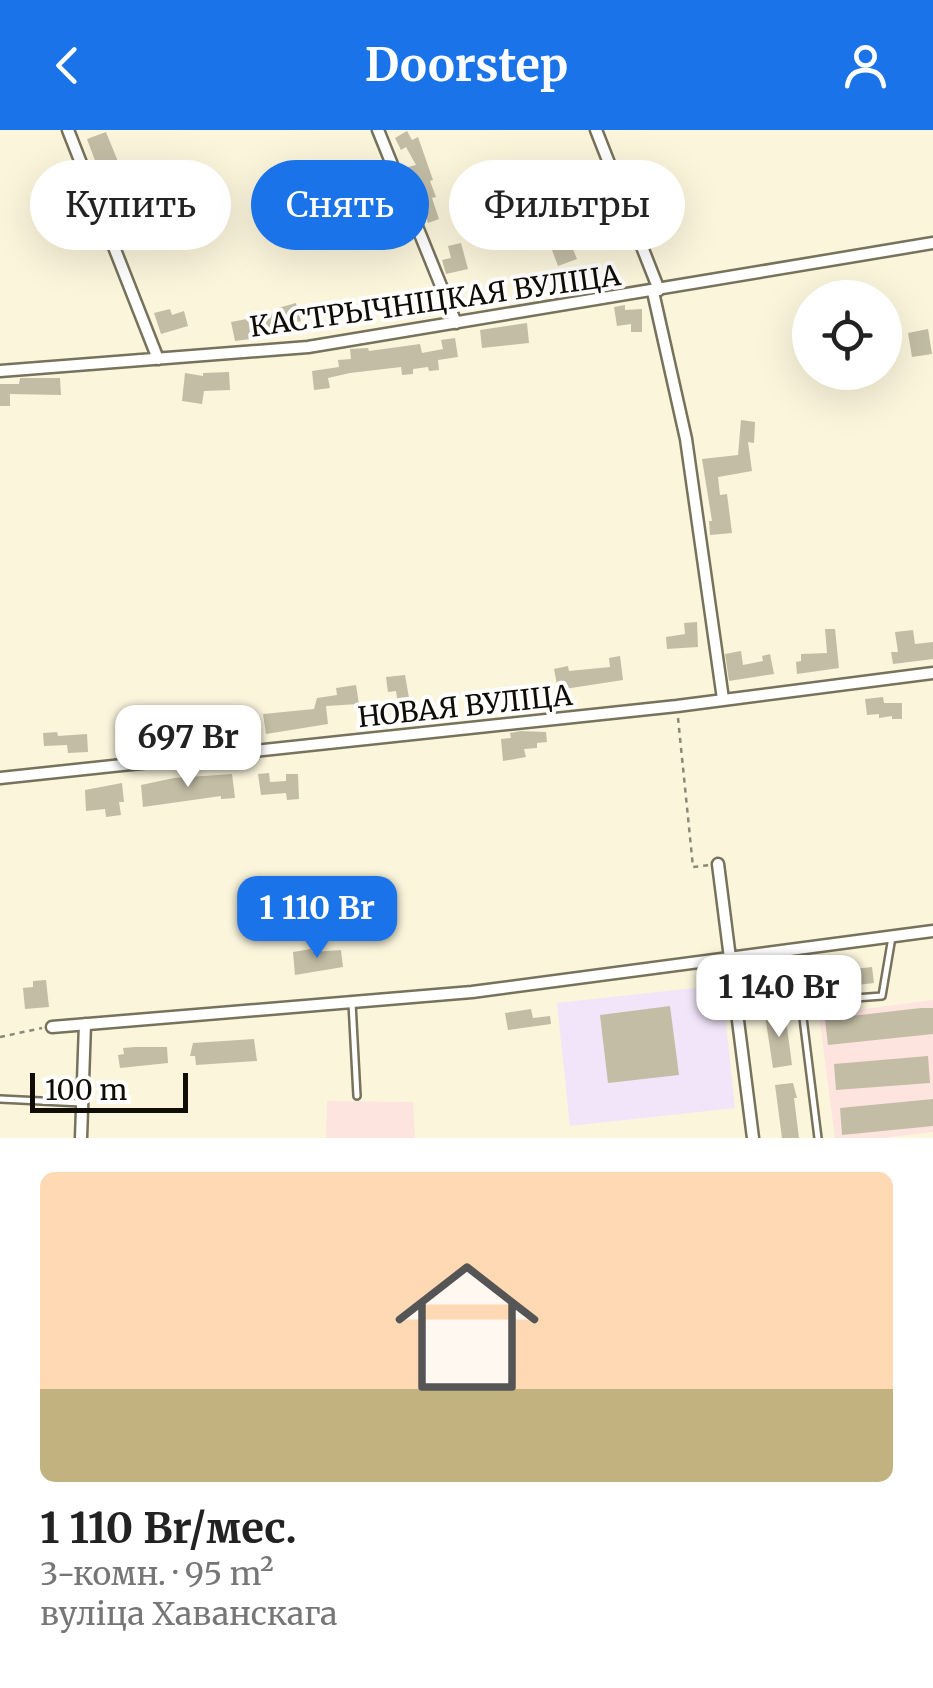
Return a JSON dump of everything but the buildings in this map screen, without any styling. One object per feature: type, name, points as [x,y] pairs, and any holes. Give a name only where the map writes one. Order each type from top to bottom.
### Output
[{"type":"street","points":[[68,130],[158,359]]},
{"type":"street","points":[[378,130],[456,323]]},
{"type":"street","points":[[596,130],[656,291],[686,439],[722,699]]},
{"type":"street","name":"КАСТРЫЧНІЦКАЯ ВУЛІЦА","points":[[0,372],[308,347],[933,243]]},
{"type":"street","name":"НОВАЯ ВУЛІЦА","points":[[0,778],[677,706],[933,673]]},
{"type":"street","points":[[718,864],[753,1138]]},
{"type":"street","points":[[52,1027],[472,992],[933,931]]},
{"type":"street","points":[[81,1138],[85,1024]]},
{"type":"lane","points":[[738,1007],[882,996],[892,936]]},
{"type":"lane","points":[[801,1002],[818,1138]]},
{"type":"lane","points":[[352,1003],[357,1096]]},
{"type":"lane","points":[[0,1099],[82,1103]]},
{"type":"path","points":[[677,706],[693,867],[718,864]]},
{"type":"path","points":[[679,963],[720,979],[735,991]]},
{"type":"path","points":[[0,1034],[52,1027]]},
{"type":"shaded area","points":[[722,985],[735,1108],[570,1126],[557,1003]]},
{"type":"shaded area","points":[[933,1000],[933,1132],[835,1138],[819,1015]]},
{"type":"shaded area","points":[[327,1101],[413,1102],[415,1138],[326,1138]]}]
